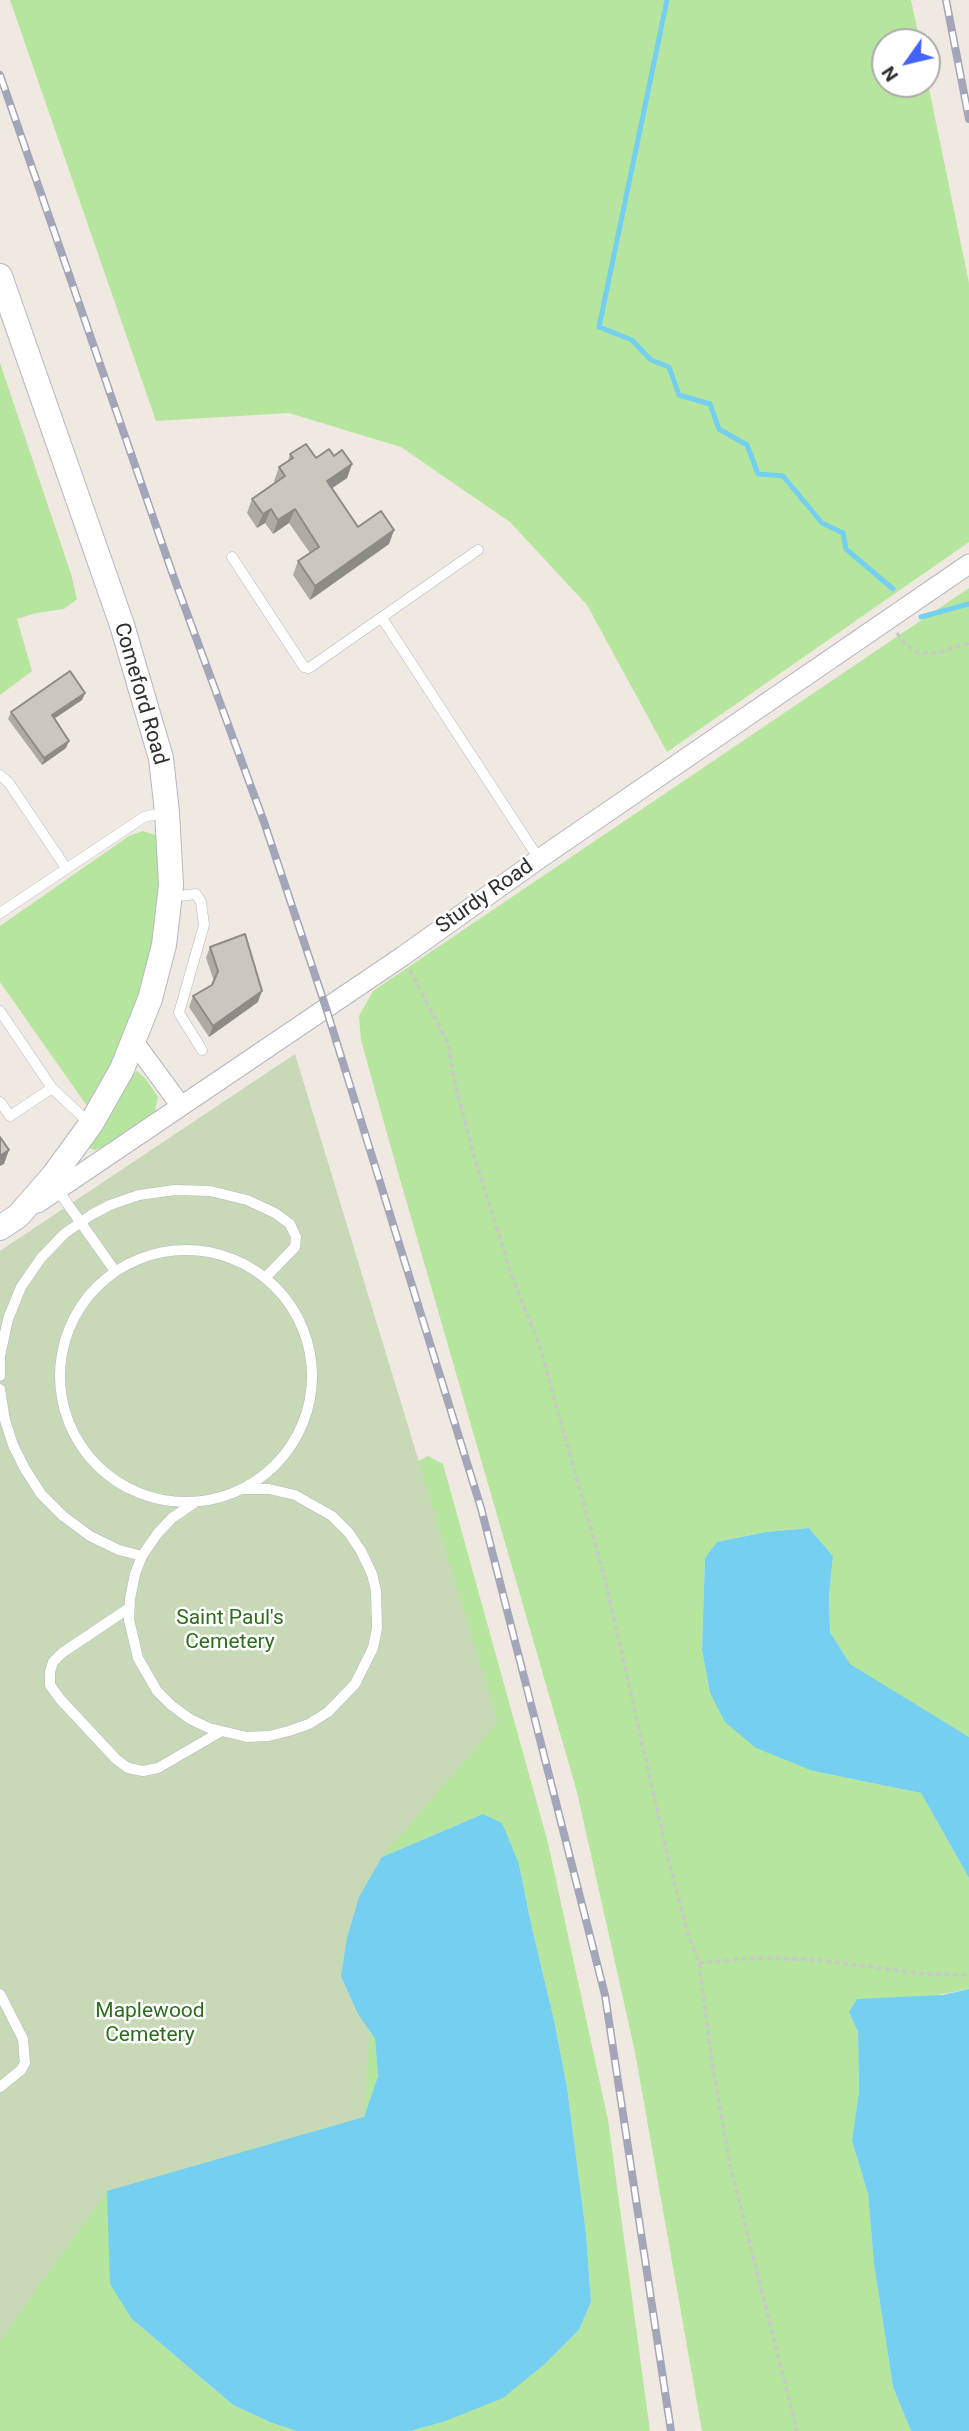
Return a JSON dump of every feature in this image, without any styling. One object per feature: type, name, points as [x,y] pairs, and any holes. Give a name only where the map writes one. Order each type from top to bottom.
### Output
[{"type":"street","name":"Comeford Road","points":[[0,276],[122,625],[160,758],[167,812],[169,897],[164,945],[150,999],[117,1078],[91,1124],[53,1176],[9,1222]]},
{"type":"street","name":"Sturdy Road","points":[[9,1222],[403,956],[969,564]]},
{"type":"street","points":[[134,1042],[180,1106]]},
{"type":"lane","points":[[232,557],[304,667],[309,668],[478,550]]},
{"type":"lane","points":[[382,618],[540,859]]},
{"type":"lane","points":[[0,775],[9,783],[66,868]]},
{"type":"lane","points":[[0,913],[144,817],[167,812]]},
{"type":"lane","points":[[169,897],[195,894],[201,902],[204,925],[179,1013],[202,1050]]},
{"type":"lane","points":[[0,1011],[52,1088],[91,1124]]},
{"type":"lane","points":[[0,1102],[10,1116],[52,1088]]},
{"type":"lane","points":[[57,1189],[115,1270]]},
{"type":"lane","points":[[0,1376],[0,1356],[8,1320],[21,1287],[41,1258],[64,1234],[110,1205],[139,1195],[175,1190],[210,1191],[247,1200],[275,1213],[290,1224],[296,1237],[295,1247],[265,1278]]},
{"type":"lane","points":[[195,1503],[141,1494],[102,1470],[88,1456],[69,1423],[60,1384],[60,1363],[66,1338],[75,1316],[88,1297],[115,1270],[154,1254],[178,1250],[202,1251],[228,1257],[265,1278],[283,1296],[306,1337],[310,1354],[311,1392],[299,1432],[289,1449],[261,1477],[242,1489],[195,1503],[172,1517],[142,1556],[135,1574],[130,1608],[133,1642],[138,1658],[157,1691],[171,1705],[190,1719],[220,1732],[247,1737],[269,1736],[309,1724],[343,1699],[360,1676],[373,1648],[378,1610],[372,1574],[361,1551],[349,1533],[332,1516],[295,1495],[269,1489],[242,1489]]},
{"type":"lane","points":[[0,1390],[13,1445],[24,1469],[41,1494],[62,1516],[90,1536],[119,1550],[142,1556]]},
{"type":"lane","points":[[130,1608],[62,1653],[53,1662],[50,1685],[60,1699],[116,1759],[128,1768],[144,1771],[158,1768],[220,1732]]},
{"type":"lane","points":[[0,1994],[23,2039],[25,2063],[21,2070],[0,2087]]},
{"type":"path","points":[[888,619],[902,642],[918,653],[936,653],[969,643]]},
{"type":"path","points":[[403,956],[448,1043],[472,1149],[511,1274],[542,1356],[605,1578],[669,1862],[688,1934],[699,1963],[730,2165],[797,2431]]},
{"type":"path","points":[[699,1963],[753,1958],[818,1960],[925,1975],[969,1975]]},
{"type":"green space","points":[[10,0],[911,0],[917,28],[871,28],[871,98],[931,98],[969,283],[969,542],[667,752],[587,605],[510,522],[401,447],[289,413],[156,421]]},
{"type":"green space","points":[[0,363],[77,599],[64,609],[17,619],[32,671],[0,695]]},
{"type":"green space","points":[[969,588],[969,1737],[850,1665],[830,1632],[829,1596],[833,1556],[809,1528],[766,1532],[717,1542],[705,1558],[702,1650],[710,1693],[813,1771],[921,1793],[969,1878],[969,1989],[849,2012],[858,2032],[859,2091],[852,2141],[868,2194],[874,2264],[893,2387],[911,2431],[702,2431],[635,2052],[577,1792],[391,1148],[361,1040],[359,1016],[373,991]]},
{"type":"green space","points":[[143,831],[158,836],[159,914],[139,1009],[97,1098],[87,1106],[0,982],[0,926],[129,836]]},
{"type":"green space","name":"Saint Paul's Cemetery","points":[[295,1054],[498,1722],[382,1857],[364,2117],[107,2191],[0,2341],[0,1251]]},
{"type":"green space","points":[[137,1071],[158,1097],[155,1111],[105,1146],[95,1150],[89,1148],[131,1075]]},
{"type":"green space","name":"Maplewood Cemetery","points":[[428,1456],[443,1464],[548,1843],[608,2120],[650,2431],[410,2431],[443,2422],[547,2362],[579,2330],[591,2302],[586,2233],[567,2087],[554,2020],[519,1864],[483,1814],[382,1857],[357,2012],[375,2039],[378,2076],[364,2117],[132,2319],[233,2405],[297,2431],[0,2431],[0,1593],[392,1475]]},
{"type":"water","points":[[809,1528],[833,1556],[829,1596],[830,1632],[850,1664],[969,1737],[969,1878],[921,1793],[813,1771],[756,1748],[725,1722],[710,1693],[702,1650],[705,1558],[717,1542],[766,1532]]},
{"type":"water","points":[[483,1814],[502,1823],[519,1864],[554,2020],[567,2087],[586,2233],[591,2302],[579,2330],[547,2362],[503,2398],[443,2422],[410,2431],[297,2431],[272,2423],[233,2405],[132,2319],[110,2284],[107,2191],[364,2117],[378,2076],[375,2039],[357,2012],[341,1976],[347,1938],[359,1897],[382,1857]]},
{"type":"water","points":[[969,1989],[969,2431],[911,2431],[893,2387],[874,2264],[868,2194],[852,2141],[859,2091],[858,2032],[849,2012],[857,1999],[943,1995]]},
{"type":"building","points":[[306,444],[316,458],[329,449],[334,456],[342,450],[352,464],[327,481],[358,527],[381,511],[394,530],[315,586],[298,561],[319,547],[295,509],[278,520],[271,509],[263,514],[252,499],[285,476],[279,467],[293,458],[290,454]]},
{"type":"building","points":[[70,671],[85,693],[52,715],[69,741],[44,758],[11,712]]},
{"type":"building","points":[[245,934],[262,991],[213,1026],[193,996],[212,985],[218,971],[210,947]]},
{"type":"building","points":[[0,1137],[9,1150],[0,1156]]},
{"type":"waterway","points":[[667,0],[599,327],[632,340],[651,360],[669,367],[679,395],[710,404],[719,429],[747,445],[758,474],[783,476],[822,523],[843,533],[846,549],[893,589]]},
{"type":"waterway","points":[[921,617],[969,604]]},
{"type":"railway","points":[[946,0],[969,119]]},
{"type":"railway","points":[[0,75],[174,578],[264,822],[326,1008],[481,1508],[605,1995],[671,2431]]}]
